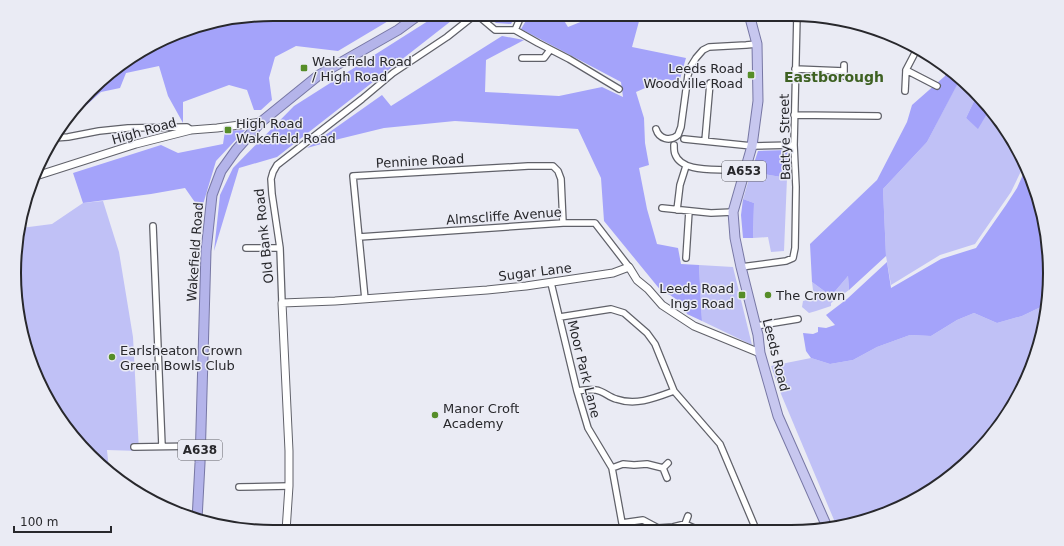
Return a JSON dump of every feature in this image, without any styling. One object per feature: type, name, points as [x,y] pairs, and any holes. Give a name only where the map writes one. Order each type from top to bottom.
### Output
[{"type":"highway","name":"Wakefield Road","points":[[197,513],[201,446],[206,251],[212,195],[221,171],[236,150],[261,122],[319,75],[398,30],[410,21]]},
{"type":"main road","name":"Leeds Road","points":[[751,21],[757,44],[758,101],[752,146],[733,212],[735,238],[758,335],[760,353],[778,416],[825,523]]},
{"type":"street","name":"Old Bank Road","points":[[286,525],[289,486],[289,451],[280,248],[272,194],[271,179],[273,172],[277,165],[393,73],[447,37],[467,21]]},
{"type":"street","points":[[484,21],[495,30],[515,30],[569,59],[619,89]]},
{"type":"street","points":[[515,30],[519,21]]},
{"type":"street","name":"Battye Street","points":[[741,267],[786,261],[793,258],[795,248],[796,187],[794,115],[797,21]]},
{"type":"street","points":[[656,129],[657,132],[665,138],[673,139],[678,135],[681,127],[687,81],[690,70],[694,61],[703,50],[709,47],[757,44]]},
{"type":"street","points":[[522,58],[544,58],[550,50]]},
{"type":"street","points":[[906,91],[903,84],[906,70],[915,54]]},
{"type":"street","points":[[795,70],[844,71]]},
{"type":"street","points":[[906,70],[937,86]]},
{"type":"street","points":[[705,141],[710,83]]},
{"type":"street","points":[[794,115],[878,116]]},
{"type":"street","name":"High Road","points":[[41,174],[136,144],[191,130],[261,122]]},
{"type":"street","points":[[60,138],[128,128],[187,127],[191,130]]},
{"type":"street","points":[[684,139],[752,146],[794,145]]},
{"type":"street","points":[[674,145],[675,154],[686,166],[728,170]]},
{"type":"street","name":"Pennine Road","points":[[365,299],[353,176],[521,166],[553,166],[558,171],[561,179],[562,223]]},
{"type":"street","points":[[677,210],[680,185],[686,166]]},
{"type":"street","points":[[662,208],[712,213],[733,212]]},
{"type":"street","points":[[686,258],[689,211]]},
{"type":"street","name":"Almscliffe Avenue","points":[[359,238],[562,223],[595,223],[629,267]]},
{"type":"street","points":[[153,226],[162,446]]},
{"type":"street","points":[[246,248],[280,248]]},
{"type":"street","points":[[629,267],[638,280],[662,305],[694,326],[760,353]]},
{"type":"street","name":"Sugar Lane","points":[[282,303],[335,301],[488,290],[552,283],[613,273],[629,267]]},
{"type":"street","name":"Moor Park Lane","points":[[552,283],[553,293],[577,391],[588,428],[612,468],[622,523],[643,520],[652,525]]},
{"type":"street","points":[[560,317],[610,309],[624,313],[647,333],[655,344],[674,391],[720,444],[753,525]]},
{"type":"street","points":[[756,326],[798,319]]},
{"type":"street","points":[[577,391],[596,390],[616,399],[633,402],[651,400],[674,391]]},
{"type":"street","points":[[134,447],[201,446]]},
{"type":"street","points":[[663,468],[668,463]]},
{"type":"street","points":[[612,468],[623,464],[647,464],[663,468]]},
{"type":"street","points":[[663,468],[667,478]]},
{"type":"street","points":[[239,488],[289,486]]},
{"type":"street","points":[[685,524],[688,516]]},
{"type":"street","name":"Moor Park Lane","points":[[681,525],[685,524]]},
{"type":"shaded area","points":[[273,21],[388,21],[338,51],[296,46],[275,57],[269,78],[272,100],[261,110],[254,110],[247,90],[229,85],[183,102],[183,123],[168,96],[159,66],[126,73],[120,88],[101,92],[83,108],[107,84],[133,63],[177,40],[192,34],[224,26],[240,23]]},
{"type":"shaded area","points":[[428,21],[451,21],[277,157],[239,168],[214,251],[220,195],[233,168],[294,106]]},
{"type":"shaded area","points":[[493,21],[512,21],[511,24],[496,23]]},
{"type":"shaded area","points":[[526,21],[564,21],[568,27],[583,21],[639,21],[632,47],[686,58],[679,82],[666,79],[636,92],[644,118],[645,143],[649,165],[639,168],[647,209],[657,244],[678,248],[681,264],[699,265],[702,321],[687,314],[683,304],[670,295],[662,292],[604,221],[601,178],[578,129],[455,121],[384,128],[307,148],[382,95],[391,106],[502,36],[524,40],[486,60],[485,92],[559,96],[602,87],[623,97],[621,82],[521,29]]},
{"type":"shaded area","points":[[945,74],[957,84],[927,142],[883,189],[886,256],[849,290],[848,276],[831,296],[812,282],[810,244],[877,180],[907,122],[912,105]]},
{"type":"shaded area","points":[[957,84],[974,101],[966,118],[978,128],[986,115],[1001,133],[1021,171],[1011,192],[975,244],[940,255],[891,285],[886,256],[883,189],[927,142]]},
{"type":"shaded area","points":[[974,101],[987,115],[978,129],[966,118]]},
{"type":"shaded area","points":[[245,130],[216,161],[201,211],[185,188],[83,203],[73,173],[161,145],[178,153],[223,144],[225,131]]},
{"type":"shaded area","points":[[788,150],[787,178],[751,172],[758,151]]},
{"type":"shaded area","points":[[751,172],[787,178],[784,251],[771,252],[768,237],[753,238],[754,203],[743,199]]},
{"type":"shaded area","points":[[1023,175],[1030,192],[1041,240],[1043,273],[1041,307],[1022,316],[997,323],[974,313],[957,320],[931,336],[910,335],[877,347],[853,360],[830,364],[811,358],[806,351],[803,333],[813,334],[818,332],[818,327],[826,328],[835,325],[826,315],[847,299],[887,262],[891,288],[941,259],[976,248],[1017,188]]},
{"type":"shaded area","points":[[743,199],[754,203],[753,238],[743,238],[741,215]]},
{"type":"shaded area","points":[[103,201],[119,252],[133,337],[139,451],[107,450],[108,463],[95,451],[73,426],[55,399],[34,354],[23,306],[21,273],[25,227],[52,224],[83,203]]},
{"type":"shaded area","points":[[699,265],[733,267],[752,345],[702,321]]},
{"type":"shaded area","points":[[848,276],[849,290],[831,303],[831,306],[809,313],[802,307],[803,301],[814,298],[812,282],[831,296]]},
{"type":"shaded area","points":[[1041,307],[1030,354],[1024,369],[1001,413],[980,439],[944,473],[917,491],[872,512],[834,521],[781,394],[771,366],[811,358],[830,364],[853,360],[877,347],[910,335],[931,336],[957,320],[974,313],[997,323],[1022,316]]},
{"type":"place","name":"Wakefield Road / High Road","points":[[304,68]]},
{"type":"place","name":"Leeds Road Woodville Road","points":[[751,75]]},
{"type":"place","name":"High Road Wakefield Road","points":[[228,130]]},
{"type":"place","name":"Leeds Road Ings Road","points":[[742,295]]},
{"type":"place","name":"The Crown","points":[[768,295]]},
{"type":"place","name":"Earlsheaton Crown Green Bowls Club","points":[[112,357]]},
{"type":"place","name":"Manor Croft Academy","points":[[435,415]]},
{"type":"district","name":"Eastborough","points":[[834,77]]}]
